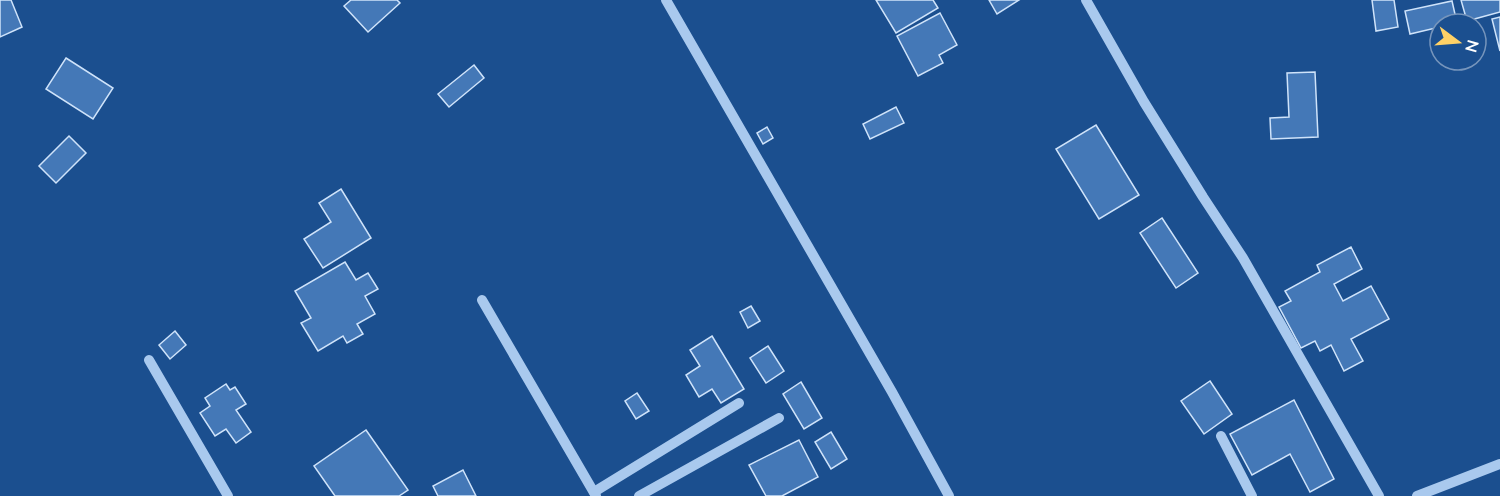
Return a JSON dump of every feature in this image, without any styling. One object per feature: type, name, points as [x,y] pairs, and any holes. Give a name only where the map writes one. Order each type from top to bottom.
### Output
[{"type":"street","points":[[666,0],[892,392],[949,496]]},
{"type":"street","points":[[1086,0],[1144,102],[1243,258],[1379,496]]},
{"type":"street","points":[[482,300],[595,494],[739,403]]},
{"type":"street","points":[[149,360],[228,496]]},
{"type":"street","points":[[639,496],[779,418]]},
{"type":"street","points":[[1221,436],[1252,496]]},
{"type":"street","points":[[1417,496],[1500,464]]},
{"type":"building","points":[[0,0],[11,0],[22,27],[0,37]]},
{"type":"building","points":[[351,0],[397,0],[400,3],[368,32],[344,6]]},
{"type":"building","points":[[876,0],[933,0],[938,8],[896,33]]},
{"type":"building","points":[[989,0],[1019,0],[997,14]]},
{"type":"building","points":[[1372,0],[1394,0],[1398,27],[1376,31]]},
{"type":"building","points":[[1461,0],[1500,0],[1500,12],[1488,15],[1488,12],[1464,12]]},
{"type":"building","points":[[1452,1],[1454,12],[1428,12],[1428,30],[1410,34],[1405,11]]},
{"type":"building","points":[[940,13],[957,45],[939,55],[943,63],[918,76],[897,36]]},
{"type":"building","points":[[1500,17],[1500,51],[1492,19]]},
{"type":"building","points":[[66,58],[113,88],[93,119],[46,89]]},
{"type":"building","points":[[474,65],[484,78],[449,107],[438,94]]},
{"type":"building","points":[[1315,72],[1318,137],[1271,139],[1270,118],[1289,117],[1287,73]]},
{"type":"building","points":[[896,107],[904,123],[870,139],[863,124]]},
{"type":"building","points":[[1096,125],[1139,195],[1099,219],[1056,149]]},
{"type":"building","points":[[767,127],[773,138],[763,144],[757,133]]},
{"type":"building","points":[[69,136],[86,153],[56,183],[39,166]]},
{"type":"building","points":[[341,189],[371,238],[323,268],[304,239],[331,222],[319,203]]},
{"type":"building","points":[[1162,218],[1198,273],[1176,288],[1140,233]]},
{"type":"building","points":[[1351,247],[1362,269],[1334,284],[1343,301],[1371,286],[1389,319],[1351,339],[1363,361],[1344,371],[1331,345],[1320,351],[1315,341],[1301,348],[1279,307],[1291,301],[1285,291],[1320,272],[1317,265]]},
{"type":"building","points":[[345,262],[356,280],[368,273],[378,289],[365,296],[375,314],[357,324],[363,334],[347,343],[343,336],[318,351],[301,323],[311,318],[295,291]]},
{"type":"building","points":[[751,306],[760,321],[748,328],[740,312]]},
{"type":"building","points":[[175,331],[186,345],[170,359],[159,345]]},
{"type":"building","points":[[712,336],[744,389],[721,403],[712,389],[699,397],[686,375],[700,366],[690,350]]},
{"type":"building","points":[[768,346],[784,371],[766,383],[750,358]]},
{"type":"building","points":[[1210,381],[1232,414],[1204,434],[1181,401]]},
{"type":"building","points":[[801,382],[822,418],[804,429],[783,394]]},
{"type":"building","points":[[226,384],[230,390],[235,387],[246,404],[236,410],[251,432],[236,443],[226,429],[215,436],[200,413],[210,406],[205,398]]},
{"type":"building","points":[[637,393],[649,411],[636,419],[625,401]]},
{"type":"building","points":[[1294,400],[1334,479],[1310,492],[1290,454],[1252,475],[1230,434]]},
{"type":"building","points":[[366,430],[408,490],[399,496],[335,496],[314,466]]},
{"type":"building","points":[[831,432],[847,459],[831,469],[815,442]]},
{"type":"building","points":[[799,440],[818,477],[782,496],[766,496],[749,465]]},
{"type":"building","points":[[463,470],[476,496],[438,496],[433,486]]}]
